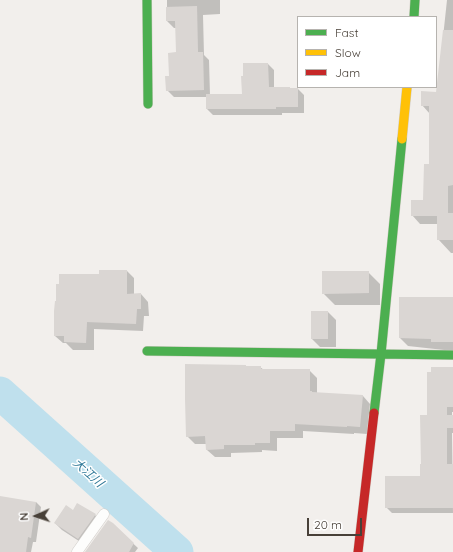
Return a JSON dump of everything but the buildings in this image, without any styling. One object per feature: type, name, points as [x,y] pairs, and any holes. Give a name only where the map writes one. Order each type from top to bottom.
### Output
[{"type":"street","points":[[147,0],[148,104]]},
{"type":"street","points":[[414,16],[415,0]]},
{"type":"street","points":[[358,552],[381,354],[407,88]]},
{"type":"street","points":[[147,350],[453,355]]},
{"type":"lane","points":[[77,552],[104,514]]},
{"type":"waterway","name":"大江川","points":[[0,393],[177,552]]},
{"type":"traffic: fast","points":[[147,0],[148,104]]},
{"type":"traffic: fast","points":[[414,16],[415,0]]},
{"type":"traffic: fast","points":[[374,413],[402,139]]},
{"type":"traffic: fast","points":[[147,351],[453,355]]},
{"type":"traffic: slow","points":[[402,139],[407,88]]},
{"type":"traffic: jam","points":[[358,552],[374,413]]}]
